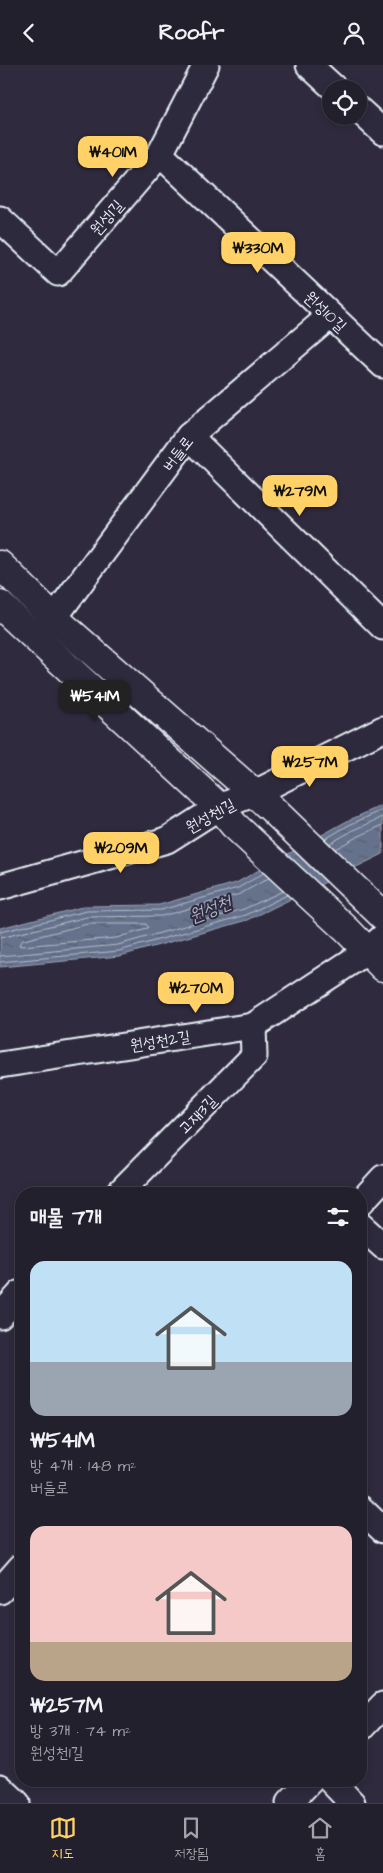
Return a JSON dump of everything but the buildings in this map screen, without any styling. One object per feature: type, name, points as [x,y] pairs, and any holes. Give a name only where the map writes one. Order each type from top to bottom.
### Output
[{"type":"street","name":"원성1길","points":[[0,219],[58,273],[160,154],[206,65]]},
{"type":"street","points":[[309,65],[325,80]]},
{"type":"street","points":[[367,117],[383,132]]},
{"type":"street","name":"원성10길","points":[[160,154],[383,365]]},
{"type":"street","name":"버들로","points":[[54,618],[189,435],[330,316]]},
{"type":"street","points":[[189,435],[383,627]]},
{"type":"street","points":[[0,565],[54,618],[262,801],[383,916]]},
{"type":"street","points":[[0,605],[348,931],[377,952]]},
{"type":"street","name":"원성천1길","points":[[0,887],[167,840],[227,816],[262,801],[383,729]]},
{"type":"street","name":"원성천2길","points":[[0,1065],[254,1026],[377,952]]},
{"type":"street","name":"고재3길","points":[[125,1187],[254,1056],[254,1026]]},
{"type":"street","points":[[367,1195],[383,1178]]},
{"type":"street","points":[[367,1232],[383,1247]]},
{"type":"street","points":[[367,1515],[383,1530]]},
{"type":"street","points":[[0,1591],[15,1574]]},
{"type":"street","points":[[367,1722],[383,1705]]},
{"type":"street","points":[[0,1787],[17,1803]]},
{"type":"street","points":[[289,1803],[304,1787]]},
{"type":"street","points":[[336,1787],[352,1803]]},
{"type":"water","name":"원성천","points":[[383,805],[383,854],[248,920],[120,956],[0,967],[0,928],[86,906],[159,905],[236,883],[347,821]]}]
